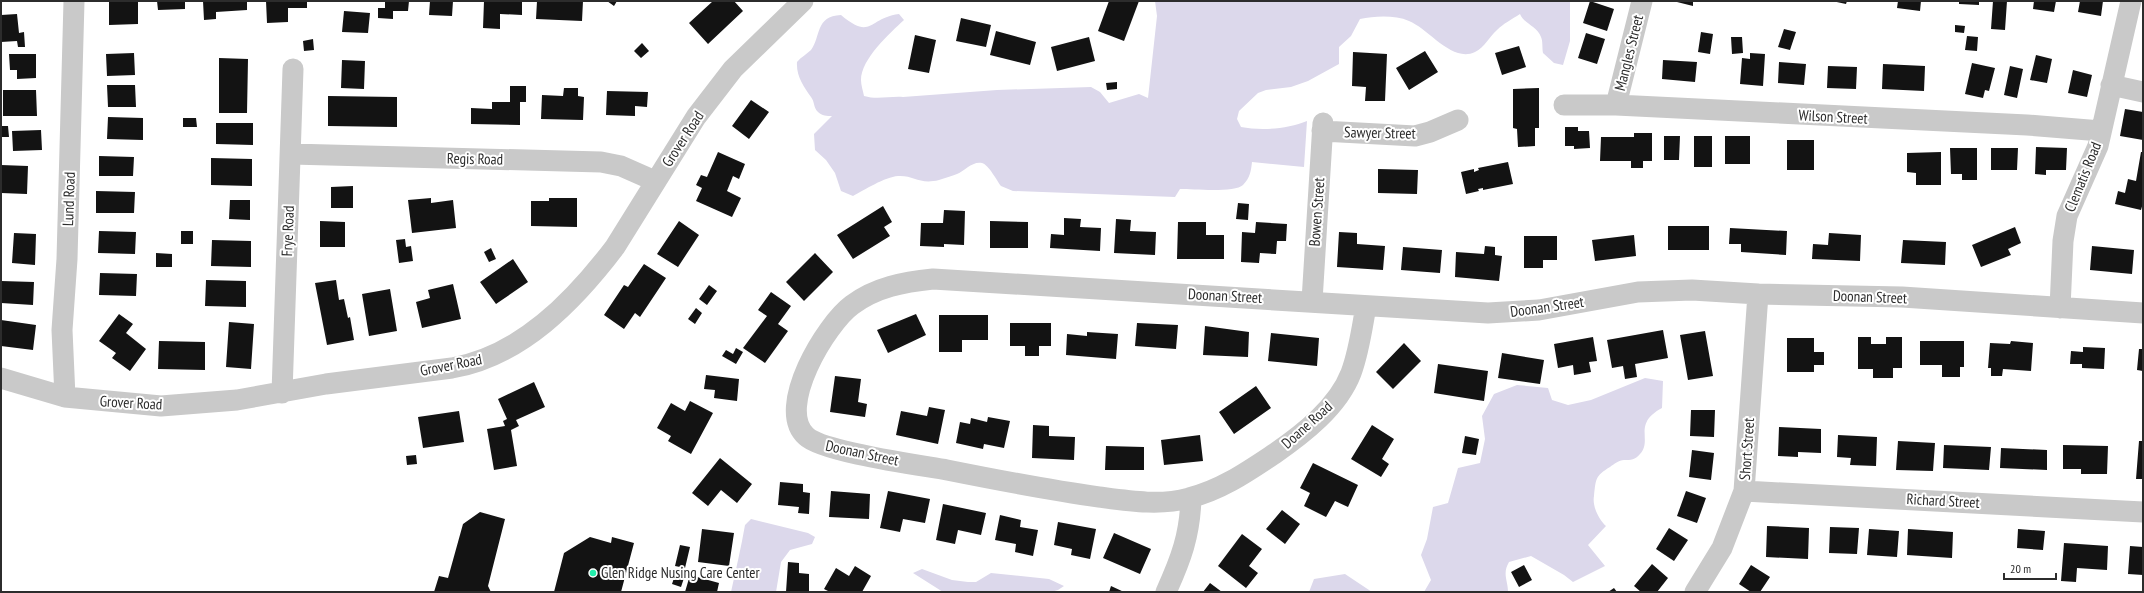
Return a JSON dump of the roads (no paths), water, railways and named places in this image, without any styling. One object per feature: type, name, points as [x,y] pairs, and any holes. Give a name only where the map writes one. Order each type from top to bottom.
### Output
[{"type":"street","name":"Lund Road","points":[[65,397],[62,330],[67,259],[74,1]]},
{"type":"street","name":"Grover Road","points":[[1,378],[65,397],[116,403],[169,405],[215,403],[282,393],[326,384],[471,365],[509,348],[556,312],[600,267],[615,247],[655,181],[710,98],[733,69],[802,1]]},
{"type":"street","name":"Mangles Street","points":[[1616,106],[1642,1]]},
{"type":"street","name":"Clematis Road","points":[[2060,308],[2063,242],[2067,216],[2093,158],[2101,131],[2131,1]]},
{"type":"street","name":"Frye Road","points":[[282,393],[293,69]]},
{"type":"street","points":[[2111,84],[2143,92]]},
{"type":"street","name":"Wilson Street","points":[[1564,105],[1616,106],[1985,123],[2101,131]]},
{"type":"street","name":"Sawyer Street","points":[[1322,127],[1415,136],[1430,132],[1458,120]]},
{"type":"street","name":"Bowen Street","points":[[1312,301],[1322,127]]},
{"type":"street","name":"Regis Road","points":[[291,154],[601,162],[621,166],[655,181]]},
{"type":"street","name":"Doonan Street","points":[[1191,498],[1170,502],[1147,502],[1062,492],[867,455],[815,442],[803,434],[798,418],[797,406],[800,389],[809,362],[829,328],[852,305],[879,290],[918,280],[962,280],[1312,301],[1366,306],[1417,307],[1504,313],[1539,310],[1618,295],[1659,290],[1692,290],[1758,294],[1902,297],[2143,314]]},
{"type":"street","name":"Short Street","points":[[1694,592],[1722,548],[1744,491],[1758,294]]},
{"type":"street","name":"Doane Road","points":[[1191,498],[1236,480],[1310,427],[1331,405],[1345,386],[1351,373],[1366,306]]},
{"type":"street","name":"Richard Street","points":[[1744,491],[2143,512]]},
{"type":"street","points":[[1166,592],[1181,558],[1187,539],[1190,522],[1191,498]]},
{"type":"place","name":"Glen Ridge Nusing Care Center","points":[[593,573]]}]
